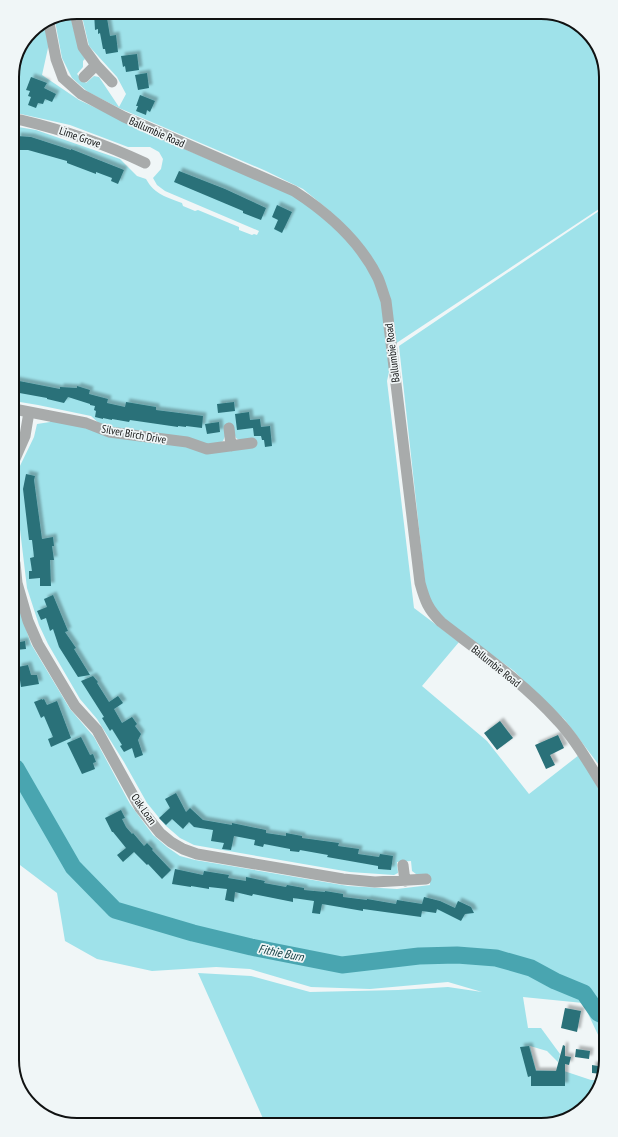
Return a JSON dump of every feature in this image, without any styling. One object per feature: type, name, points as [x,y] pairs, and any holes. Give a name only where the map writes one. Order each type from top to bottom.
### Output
[{"type":"street","points":[[76,19],[83,48],[112,82]]},
{"type":"street","name":"Ballumbie Road","points":[[49,26],[56,59],[63,78],[81,94],[124,117],[294,191],[316,205],[340,226],[359,248],[378,278],[386,301],[420,583],[425,601],[431,612],[441,622],[509,675],[558,721],[582,752],[599,779]]},
{"type":"street","points":[[84,76],[96,65]]},
{"type":"street","name":"Lime Grove","points":[[19,120],[26,121],[80,136],[124,153],[144,163]]},
{"type":"street","name":"Silver Birch Drive","points":[[19,410],[86,423],[109,432],[187,442],[207,449],[252,443]]},
{"type":"street","points":[[19,449],[25,436],[29,412]]},
{"type":"street","points":[[228,428],[231,446]]},
{"type":"street","name":"Oak Loan","points":[[19,590],[28,621],[38,644],[75,706],[97,730],[140,808],[160,833],[171,842],[183,849],[197,854],[343,879],[375,882],[426,879]]},
{"type":"street","points":[[404,864],[405,881]]},
{"type":"shaded area","points":[[83,19],[545,19],[560,22],[576,31],[587,42],[595,55],[599,77],[599,209],[395,344],[387,381],[414,608],[459,642],[422,686],[487,741],[529,794],[579,755],[599,788],[599,1037],[583,1003],[523,997],[528,1028],[541,1028],[560,1054],[558,1062],[547,1051],[530,1046],[536,1070],[564,1071],[595,1080],[593,1086],[582,1101],[563,1114],[541,1118],[263,1118],[198,973],[251,976],[310,992],[448,987],[482,992],[448,982],[370,989],[311,987],[250,969],[216,967],[152,971],[97,959],[65,941],[57,893],[19,864],[19,608],[31,644],[70,709],[94,737],[130,804],[153,835],[180,856],[195,860],[348,886],[397,889],[430,885],[429,874],[416,874],[412,871],[411,861],[397,862],[398,873],[394,875],[350,872],[194,845],[180,838],[165,825],[147,803],[124,762],[97,719],[80,699],[48,644],[39,625],[27,588],[19,521],[19,468],[34,437],[37,424],[50,422],[51,419],[99,430],[106,436],[186,446],[207,452],[253,447],[252,439],[241,441],[236,438],[232,428],[224,429],[225,436],[223,441],[218,444],[203,444],[187,438],[102,426],[91,416],[19,402],[19,127],[36,130],[120,159],[137,176],[146,179],[157,192],[182,203],[183,206],[195,211],[198,210],[239,227],[239,230],[252,235],[257,235],[259,231],[165,191],[157,185],[153,178],[161,169],[163,159],[159,152],[150,147],[128,147],[70,125],[19,114],[20,66],[23,55],[29,45],[36,36],[48,27],[50,39],[42,75],[79,100],[182,148],[293,195],[326,217],[330,211],[303,189],[266,171],[119,108],[88,92],[72,78],[62,58],[55,23],[71,20],[79,49],[85,59],[83,61],[83,67],[77,74],[86,83],[94,76],[99,77],[119,107],[126,94],[117,77],[89,46]]},
{"type":"shaded area","points":[[599,211],[599,765],[565,720],[514,671],[443,619],[430,603],[425,583],[399,346]]},
{"type":"building","points":[[94,19],[107,19],[110,36],[116,35],[118,52],[106,54],[105,49],[103,49],[100,33],[98,34],[98,29],[95,30]]},
{"type":"building","points":[[137,54],[139,70],[126,72],[125,66],[123,67],[121,56]]},
{"type":"building","points":[[147,73],[149,88],[138,90],[135,75]]},
{"type":"building","points":[[31,77],[47,83],[44,88],[56,94],[52,102],[45,99],[43,104],[38,103],[36,108],[28,105],[31,97],[28,96],[30,91],[26,90]]},
{"type":"building","points":[[140,95],[155,101],[150,112],[147,110],[146,115],[136,111],[138,106],[136,106]]},
{"type":"building","points":[[19,136],[31,137],[71,149],[124,170],[118,184],[111,181],[112,178],[96,172],[96,174],[67,163],[67,161],[28,150],[19,150]]},
{"type":"building","points":[[179,171],[225,189],[266,208],[261,220],[174,182]]},
{"type":"building","points":[[277,205],[292,212],[282,233],[274,229],[278,220],[272,217]]},
{"type":"building","points":[[19,381],[60,389],[60,387],[77,388],[77,386],[90,390],[89,394],[108,399],[107,403],[125,407],[126,402],[156,407],[156,410],[203,416],[202,428],[186,426],[178,427],[130,420],[129,422],[103,419],[95,417],[95,406],[90,404],[68,397],[64,403],[19,393]]},
{"type":"building","points":[[234,402],[235,411],[218,413],[217,404]]},
{"type":"building","points":[[249,412],[250,420],[260,419],[261,427],[270,426],[272,446],[265,447],[264,440],[262,440],[261,436],[254,436],[253,428],[237,430],[235,414]]},
{"type":"building","points":[[219,422],[220,432],[207,434],[205,424]]},
{"type":"building","points":[[26,474],[35,476],[34,480],[42,539],[53,537],[54,546],[52,546],[54,560],[50,560],[51,586],[40,586],[40,578],[29,579],[29,571],[32,571],[30,558],[34,557],[32,540],[29,540],[23,489]]},
{"type":"building","points":[[53,595],[68,631],[65,632],[76,648],[74,649],[90,675],[78,677],[59,647],[53,629],[50,631],[46,618],[41,620],[37,611],[47,607],[44,599]]},
{"type":"building","points":[[25,641],[26,649],[19,650],[19,642]]},
{"type":"building","points":[[28,665],[31,675],[37,675],[39,684],[21,687],[19,667]]},
{"type":"building","points":[[93,676],[109,702],[118,696],[123,703],[114,709],[122,723],[132,717],[137,724],[135,726],[141,734],[138,740],[143,755],[135,758],[132,748],[124,752],[120,746],[122,745],[112,729],[110,731],[102,718],[104,717],[81,681]]},
{"type":"building","points":[[44,699],[47,705],[57,701],[71,738],[51,747],[48,739],[53,737],[44,716],[41,718],[34,702]]},
{"type":"building","points":[[500,721],[513,738],[497,750],[484,733]]},
{"type":"building","points":[[558,735],[564,748],[550,755],[555,765],[546,769],[535,745]]},
{"type":"building","points":[[81,737],[90,755],[93,754],[96,762],[93,763],[95,769],[82,774],[67,743]]},
{"type":"building","points":[[176,793],[186,812],[190,808],[203,820],[232,825],[232,823],[266,830],[266,833],[286,836],[286,833],[302,836],[302,838],[339,843],[338,846],[359,849],[358,854],[379,857],[380,854],[393,856],[391,870],[378,869],[378,866],[327,857],[328,855],[300,850],[299,852],[290,851],[290,849],[264,844],[263,847],[254,845],[255,840],[234,836],[231,850],[222,849],[224,843],[211,841],[213,830],[194,827],[189,822],[183,829],[172,819],[166,825],[159,818],[170,808],[165,799]]},
{"type":"building","points":[[121,810],[125,818],[122,819],[126,827],[144,846],[147,843],[171,870],[162,879],[134,852],[123,862],[117,855],[126,848],[112,832],[105,818]]},
{"type":"building","points":[[175,869],[203,875],[204,871],[229,875],[228,878],[246,881],[246,877],[265,881],[264,883],[286,887],[287,885],[304,888],[304,890],[343,894],[343,897],[396,904],[397,900],[422,904],[424,897],[440,901],[455,908],[458,901],[471,907],[474,913],[465,914],[461,921],[437,909],[436,913],[422,911],[421,917],[363,909],[363,911],[322,904],[320,914],[312,913],[314,901],[293,898],[293,902],[235,892],[234,902],[225,900],[227,889],[209,887],[209,889],[172,884]]},
{"type":"building","points":[[565,1008],[581,1011],[577,1032],[561,1028]]},
{"type":"building","points":[[563,1045],[565,1046],[565,1056],[571,1057],[569,1065],[565,1064],[565,1086],[531,1086],[531,1076],[528,1077],[520,1047],[529,1046],[536,1071],[556,1071]]},
{"type":"building","points":[[576,1049],[590,1051],[589,1059],[575,1057]]},
{"type":"building","points":[[592,1065],[599,1066],[597,1074],[592,1073]]},
{"type":"waterway","name":"Fithie Burn","points":[[19,773],[73,867],[115,910],[193,933],[251,947],[342,965],[419,956],[457,955],[496,958],[531,968],[555,981],[584,993],[599,1014]]}]
